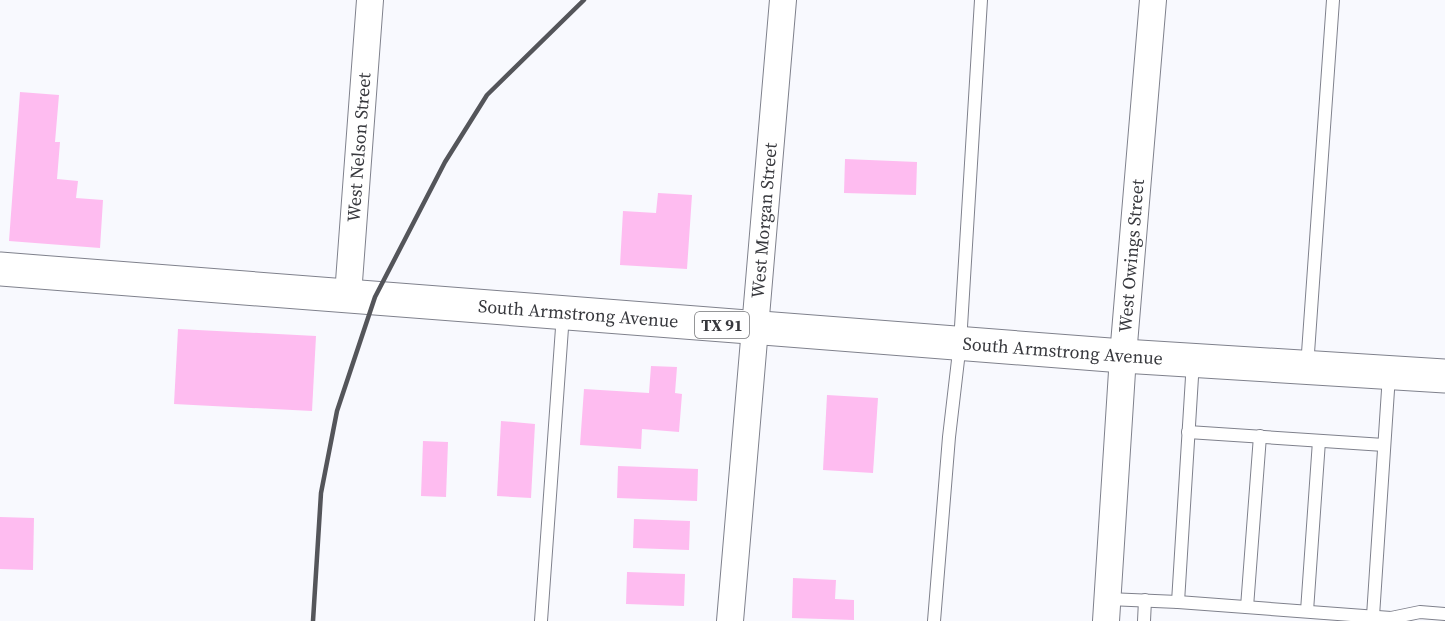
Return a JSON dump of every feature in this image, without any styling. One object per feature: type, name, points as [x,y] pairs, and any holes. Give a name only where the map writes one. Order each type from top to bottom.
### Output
[{"type":"main road","name":"South Armstrong Avenue","points":[[0,268],[1123,356],[1445,376]]},
{"type":"street","name":"West Nelson Street","points":[[348,295],[370,0]]},
{"type":"street","name":"West Morgan Street","points":[[730,621],[783,0]]},
{"type":"street","name":"West Owings Street","points":[[1107,610],[1123,356],[1153,0]]},
{"type":"lane","points":[[934,621],[949,437],[960,343],[981,0]]},
{"type":"lane","points":[[1307,367],[1333,0]]},
{"type":"lane","points":[[541,621],[563,312]]},
{"type":"lane","points":[[1178,602],[1193,360]]},
{"type":"lane","points":[[1373,616],[1389,373]]},
{"type":"lane","points":[[1188,432],[1384,445]]},
{"type":"lane","points":[[1247,607],[1260,436]]},
{"type":"lane","points":[[1307,611],[1319,441]]},
{"type":"lane","points":[[1107,610],[1145,600],[1373,616],[1397,617],[1420,612],[1445,614]]},
{"type":"lane","points":[[1144,621],[1145,600]]},
{"type":"building","points":[[20,92],[59,95],[55,142],[60,142],[57,179],[78,181],[76,198],[103,200],[100,248],[9,241]]},
{"type":"building","points":[[845,159],[917,162],[916,195],[844,193]]},
{"type":"building","points":[[658,193],[692,195],[687,269],[620,265],[623,211],[656,213]]},
{"type":"building","points":[[178,329],[316,336],[312,411],[174,404]]},
{"type":"building","points":[[651,366],[677,367],[675,393],[682,394],[679,432],[642,429],[641,449],[580,445],[584,389],[649,393]]},
{"type":"building","points":[[827,395],[878,398],[873,473],[823,470]]},
{"type":"building","points":[[501,421],[535,424],[531,498],[497,496]]},
{"type":"building","points":[[423,441],[448,442],[446,497],[421,496]]},
{"type":"building","points":[[618,466],[698,469],[697,501],[617,498]]},
{"type":"building","points":[[0,517],[34,518],[33,570],[0,569]]},
{"type":"building","points":[[634,519],[690,521],[689,550],[633,548]]},
{"type":"building","points":[[627,572],[685,574],[684,606],[626,604]]},
{"type":"building","points":[[793,578],[836,580],[835,599],[854,600],[854,620],[792,618]]},
{"type":"railway","points":[[313,621],[321,493],[337,411],[375,297],[445,162],[487,95],[584,0]]}]
